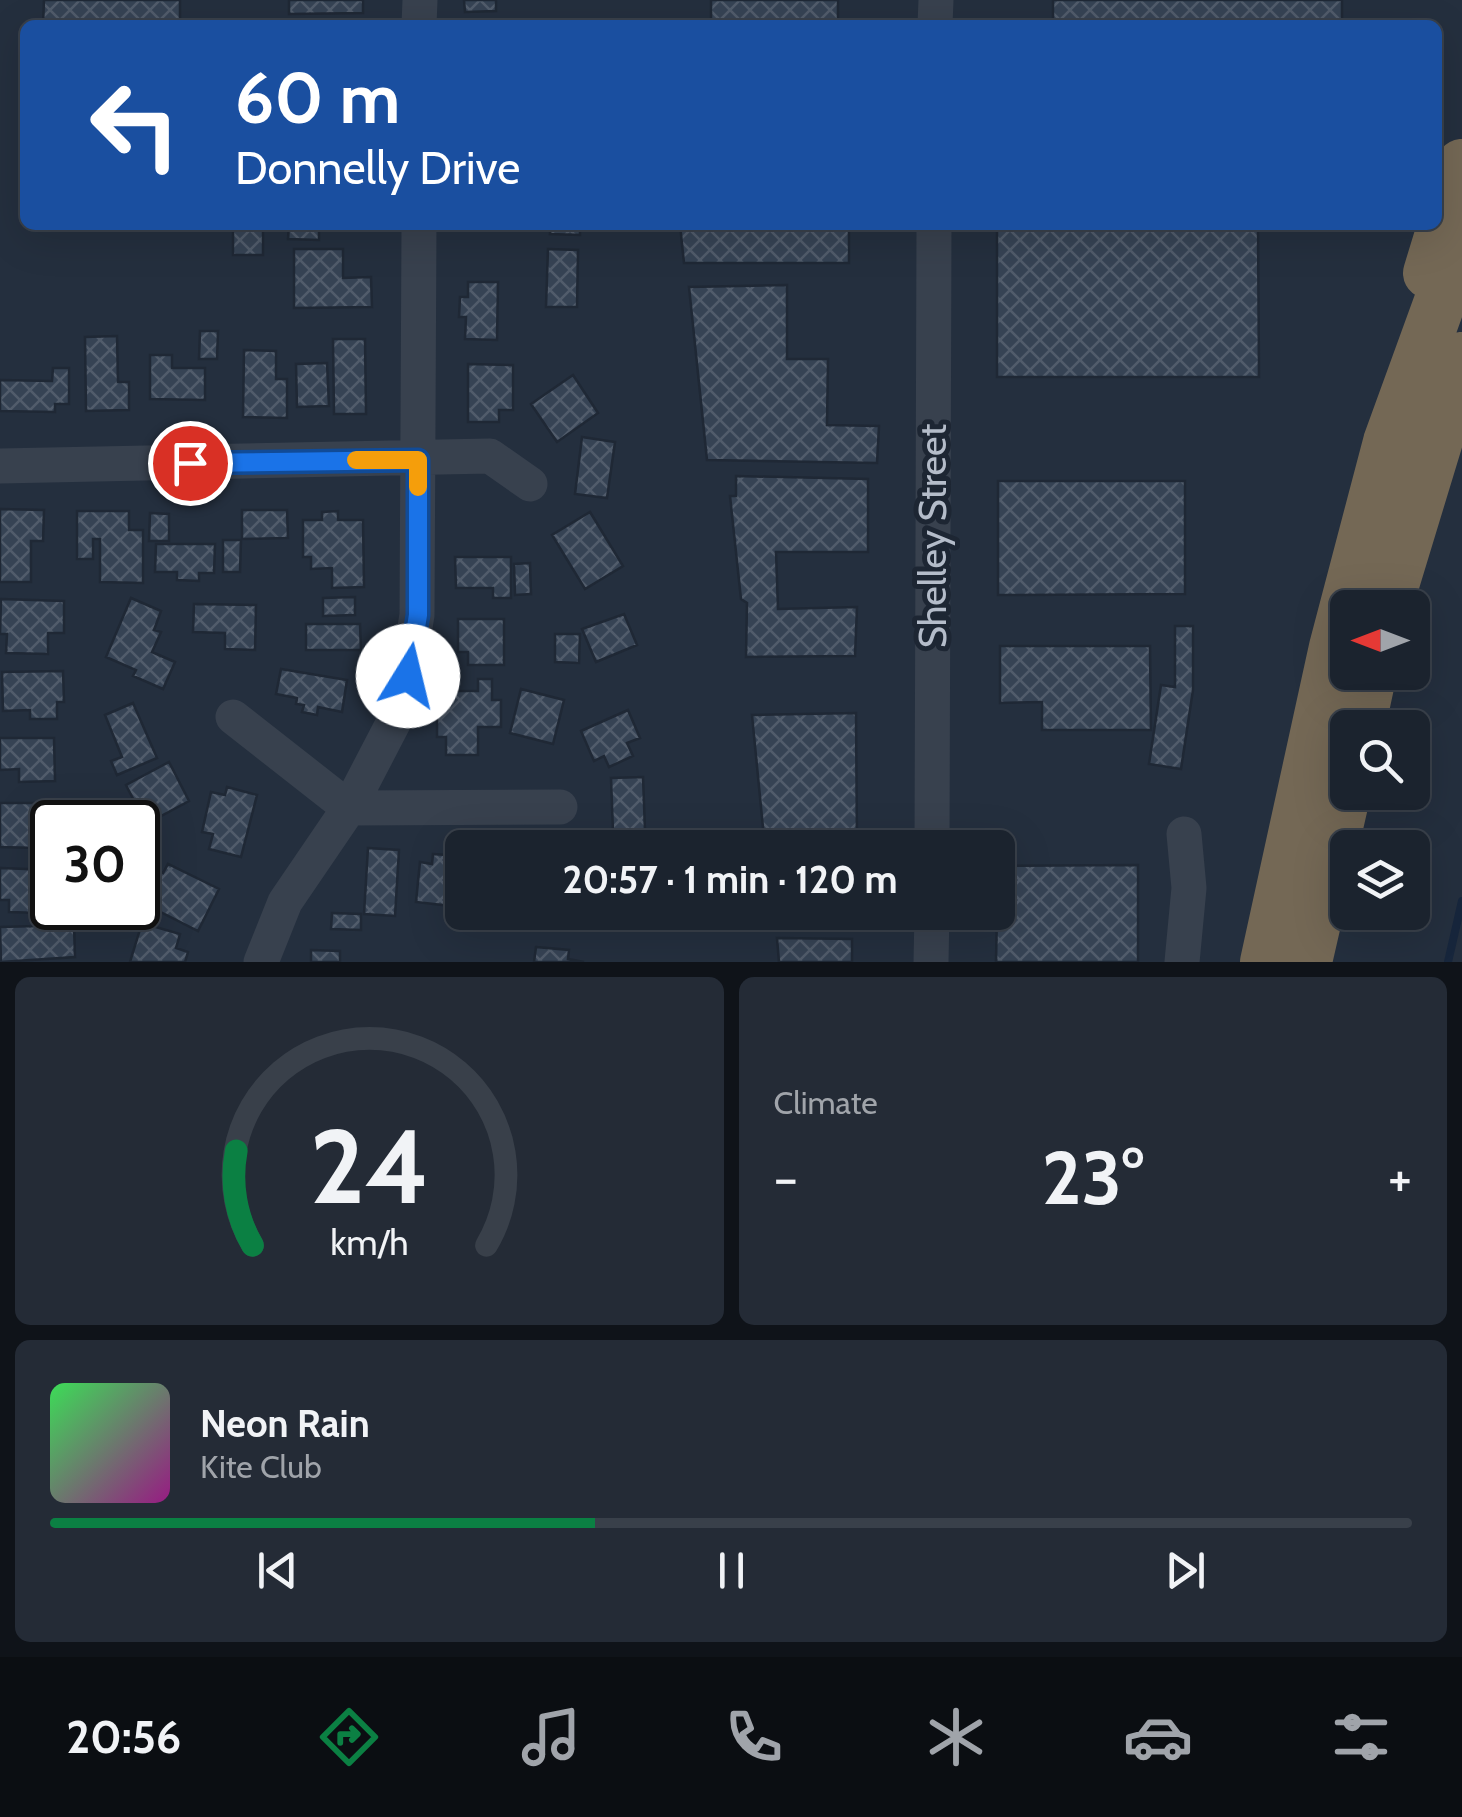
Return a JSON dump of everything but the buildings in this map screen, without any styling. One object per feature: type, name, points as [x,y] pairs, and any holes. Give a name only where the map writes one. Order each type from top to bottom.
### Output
[{"type":"highway","points":[[1266,962],[1334,647],[1420,302],[1462,165]]},
{"type":"highway","points":[[1388,442],[1462,241]]},
{"type":"highway","points":[[1390,590],[1462,358]]},
{"type":"highway","points":[[1391,590],[1462,423]]},
{"type":"highway","points":[[1306,962],[1341,810]]},
{"type":"street","points":[[261,962],[285,902],[349,808],[402,706],[418,615],[418,230]]},
{"type":"street","name":"Shelley Street","points":[[932,830],[934,230]]},
{"type":"street","points":[[0,466],[490,456],[530,484]]},
{"type":"street","points":[[233,717],[349,808],[560,807]]},
{"type":"street","points":[[1182,962],[1189,888],[1184,834]]},
{"type":"street","points":[[932,930],[932,962]]},
{"type":"waterway","points":[[1448,962],[1462,901]]},
{"type":"slow traffic","points":[[356,460],[418,460],[418,487]]},
{"type":"route","points":[[190,463],[418,460],[418,615],[408,676]]}]
